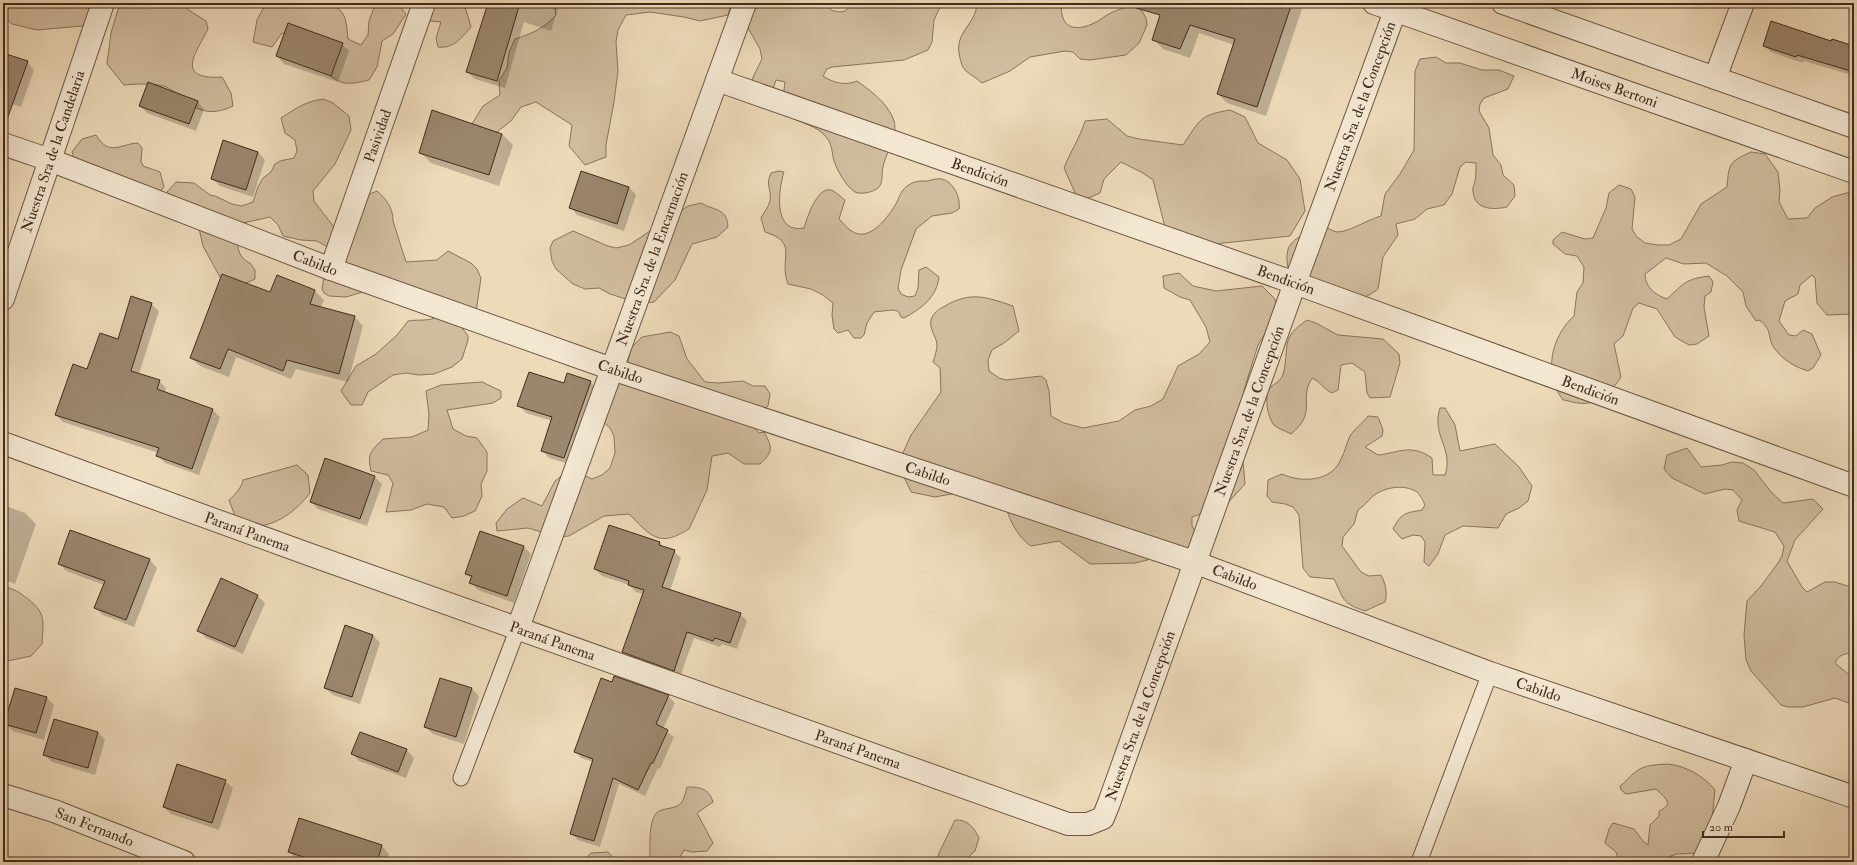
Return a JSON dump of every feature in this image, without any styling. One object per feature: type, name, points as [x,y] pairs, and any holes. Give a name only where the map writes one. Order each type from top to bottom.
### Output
[{"type":"street","name":"Nuestra Sra de la Candelaria","points":[[3,299],[103,3]]},
{"type":"street","name":"Pasividad","points":[[331,269],[424,3]]},
{"type":"street","name":"Nuestra Sra. de la Encarnación","points":[[518,628],[745,3]]},
{"type":"street","name":"Moises Bertoni","points":[[1374,3],[1397,7],[1854,172]]},
{"type":"street","points":[[1503,3],[1854,127]]},
{"type":"street","points":[[1715,78],[1743,3]]},
{"type":"street","name":"Nuestra Sra. de la Concepción","points":[[1103,818],[1295,283],[1397,7]]},
{"type":"street","name":"Bendición","points":[[717,80],[1295,283],[1854,486]]},
{"type":"street","name":"Cabildo","points":[[3,144],[50,160],[331,269],[612,369],[1194,562],[1490,673],[1854,797]]},
{"type":"street","name":"Paraná Panema","points":[[3,443],[316,557],[1068,824],[1088,824],[1103,818]]},
{"type":"street","points":[[1703,862],[1729,806],[1746,760]]},
{"type":"street","name":"San Fernando","points":[[3,795],[54,811],[184,862]]},
{"type":"lane","points":[[462,778],[518,628]]},
{"type":"lane","points":[[1419,862],[1490,673]]},
{"type":"shaded area","points":[[3,3],[108,3],[91,23],[82,26],[37,30],[12,24],[3,15]]},
{"type":"shaded area","points":[[120,3],[188,3],[187,9],[206,21],[208,29],[194,56],[192,63],[193,69],[198,74],[207,77],[222,77],[231,93],[233,106],[220,111],[207,111],[196,108],[172,90],[164,86],[149,84],[124,85],[107,64],[111,33]]},
{"type":"shaded area","points":[[266,3],[315,3],[334,7],[340,10],[344,16],[348,39],[361,45],[368,35],[369,21],[375,5],[381,3],[397,3],[406,14],[393,34],[382,41],[377,67],[369,80],[348,83],[341,82],[327,73],[285,34],[282,33],[272,47],[253,42],[257,20]]},
{"type":"shaded area","points":[[430,3],[464,3],[471,27],[457,42],[448,46],[438,47],[436,38],[441,22],[430,21]]},
{"type":"shaded area","points":[[554,3],[731,3],[728,15],[700,21],[650,12],[626,15],[618,30],[616,42],[618,71],[606,145],[606,157],[585,165],[569,146],[572,125],[536,102],[521,107],[511,121],[484,142],[470,127],[483,106],[500,95],[499,81],[507,68],[509,52],[515,39],[537,30],[552,20],[556,15]]},
{"type":"shaded area","points":[[778,3],[822,3],[833,11],[841,12],[845,11],[851,6],[852,3],[942,3],[934,20],[932,42],[928,50],[904,60],[832,67],[827,69],[823,76],[840,83],[853,83],[857,81],[882,102],[893,118],[895,124],[894,137],[882,170],[880,186],[874,191],[867,193],[855,192],[838,171],[828,139],[813,127],[787,115],[783,98],[785,82],[776,80],[773,89],[752,89],[753,77],[762,59],[760,49],[748,28],[752,15],[757,8],[760,6]]},
{"type":"shaded area","points":[[977,3],[1062,3],[1062,11],[1065,22],[1068,25],[1078,28],[1095,23],[1110,13],[1120,9],[1126,7],[1137,7],[1140,8],[1146,18],[1147,25],[1139,43],[1126,55],[1090,60],[1080,59],[1073,52],[1065,51],[1030,57],[1010,71],[982,83],[964,69],[962,66],[959,49],[962,35],[973,18]]},
{"type":"shaded area","points":[[1436,57],[1446,63],[1460,63],[1482,70],[1499,70],[1514,76],[1508,89],[1484,98],[1480,104],[1479,111],[1489,128],[1493,155],[1501,165],[1503,175],[1514,185],[1515,196],[1507,207],[1490,208],[1481,205],[1474,197],[1473,190],[1476,163],[1466,162],[1460,167],[1452,194],[1444,205],[1427,209],[1415,219],[1396,224],[1398,235],[1383,257],[1378,289],[1360,300],[1342,308],[1327,306],[1310,300],[1302,295],[1294,285],[1287,263],[1288,249],[1298,237],[1312,231],[1326,227],[1335,232],[1343,231],[1354,228],[1381,216],[1385,194],[1400,174],[1414,150],[1415,71],[1420,59]]},
{"type":"shaded area","points":[[323,99],[333,103],[349,116],[351,130],[335,164],[313,191],[314,201],[337,231],[361,198],[377,191],[391,208],[393,221],[406,262],[437,260],[448,251],[471,263],[477,269],[481,278],[476,312],[462,325],[468,336],[468,340],[462,359],[452,367],[434,374],[419,375],[406,373],[393,375],[368,392],[362,405],[351,405],[341,391],[356,366],[376,354],[397,335],[408,321],[428,320],[439,316],[373,289],[346,297],[329,296],[324,293],[322,289],[325,270],[333,250],[317,241],[301,240],[283,236],[278,225],[270,217],[239,224],[237,241],[239,251],[241,256],[250,263],[255,270],[255,279],[246,283],[238,284],[221,279],[203,246],[198,224],[171,214],[167,192],[176,182],[194,183],[210,195],[232,204],[242,206],[253,202],[263,178],[271,172],[275,164],[280,161],[294,158],[297,151],[295,140],[285,133],[281,118],[306,104]]},
{"type":"shaded area","points":[[1230,110],[1245,117],[1258,143],[1287,160],[1300,179],[1305,211],[1290,236],[1205,245],[1166,231],[1153,180],[1143,173],[1121,162],[1104,179],[1100,193],[1084,200],[1075,193],[1064,168],[1085,121],[1107,119],[1127,136],[1183,145],[1201,120],[1212,114]]},
{"type":"shaded area","points":[[96,135],[106,146],[115,148],[138,143],[142,148],[141,161],[143,166],[160,172],[164,187],[158,194],[113,176],[110,171],[84,175],[76,164],[72,152],[82,139]]},
{"type":"shaded area","points":[[1751,152],[1765,154],[1778,172],[1780,190],[1779,202],[1788,219],[1807,218],[1815,208],[1832,197],[1854,191],[1854,314],[1827,315],[1817,303],[1815,278],[1812,275],[1800,285],[1798,294],[1785,301],[1779,321],[1789,335],[1796,336],[1803,330],[1812,334],[1821,355],[1813,368],[1808,371],[1790,363],[1778,353],[1772,345],[1767,327],[1759,320],[1756,321],[1746,306],[1743,292],[1727,276],[1706,263],[1684,264],[1666,258],[1645,274],[1645,279],[1649,287],[1658,295],[1667,299],[1682,285],[1690,280],[1709,276],[1713,282],[1711,292],[1705,296],[1704,307],[1709,336],[1697,344],[1689,345],[1675,337],[1657,309],[1639,303],[1633,308],[1623,336],[1614,344],[1621,377],[1617,383],[1604,397],[1592,402],[1576,403],[1563,400],[1557,390],[1553,378],[1552,356],[1560,334],[1574,316],[1577,292],[1583,283],[1584,267],[1577,256],[1565,254],[1553,244],[1553,240],[1562,232],[1585,239],[1593,238],[1606,208],[1609,193],[1619,185],[1631,189],[1635,197],[1632,229],[1636,236],[1645,243],[1669,245],[1681,239],[1701,204],[1727,187],[1728,173],[1734,161]]},
{"type":"shaded area","points":[[779,171],[784,172],[780,190],[780,209],[782,218],[787,224],[794,228],[804,228],[811,209],[819,195],[824,191],[829,190],[835,192],[845,200],[839,219],[850,230],[857,234],[864,234],[878,227],[889,214],[903,190],[911,184],[939,179],[950,183],[958,195],[959,209],[952,213],[932,216],[916,229],[901,270],[898,288],[901,294],[908,297],[915,296],[918,288],[919,270],[926,267],[939,277],[935,291],[927,302],[904,318],[901,317],[898,311],[892,310],[874,312],[867,323],[864,335],[861,338],[854,338],[848,330],[838,333],[834,329],[832,315],[833,303],[823,295],[811,289],[788,284],[785,266],[785,246],[776,236],[765,232],[761,218],[770,201],[769,177],[771,173]]},
{"type":"shaded area","points":[[701,203],[723,213],[728,227],[717,237],[692,244],[675,280],[654,302],[644,303],[632,301],[610,294],[599,288],[585,289],[573,284],[556,269],[552,261],[550,248],[553,241],[573,231],[616,248],[629,245],[688,206]]},
{"type":"shaded area","points":[[1179,273],[1193,286],[1216,291],[1262,286],[1275,299],[1276,310],[1272,322],[1258,345],[1244,390],[1242,450],[1245,484],[1226,505],[1192,517],[1192,526],[1204,546],[1135,563],[1090,564],[1059,541],[1031,546],[1021,537],[1013,526],[1004,500],[968,491],[935,497],[911,492],[898,464],[911,435],[941,392],[940,368],[933,362],[937,344],[932,329],[931,320],[936,312],[954,301],[971,297],[986,298],[1013,306],[1019,331],[992,350],[988,360],[989,371],[999,378],[1006,380],[1041,376],[1046,380],[1049,391],[1051,416],[1064,423],[1083,428],[1119,421],[1135,410],[1151,406],[1163,399],[1178,366],[1199,354],[1210,342],[1206,327],[1190,300],[1180,297],[1164,288],[1163,276]]},
{"type":"shaded area","points":[[1307,320],[1316,323],[1338,335],[1383,339],[1399,354],[1400,363],[1390,397],[1370,398],[1367,393],[1365,372],[1352,363],[1341,365],[1338,390],[1332,393],[1312,378],[1308,386],[1304,419],[1291,434],[1278,428],[1272,422],[1267,408],[1267,397],[1269,389],[1282,378],[1290,337],[1299,326]]},
{"type":"shaded area","points":[[670,332],[679,336],[687,359],[705,382],[718,383],[743,381],[753,386],[765,386],[770,394],[768,406],[751,425],[759,433],[764,432],[769,442],[770,450],[764,460],[760,464],[744,464],[728,453],[712,456],[707,490],[689,529],[677,536],[663,539],[652,535],[629,514],[604,516],[569,536],[558,537],[528,528],[497,531],[496,523],[507,509],[523,498],[542,506],[555,481],[570,469],[592,479],[602,475],[610,468],[615,453],[614,436],[610,428],[601,420],[600,408],[625,374],[631,348],[642,337]]},
{"type":"shaded area","points":[[482,382],[501,391],[501,398],[493,403],[447,410],[453,429],[466,436],[477,438],[487,452],[487,471],[481,484],[482,496],[475,511],[464,516],[452,518],[444,507],[427,504],[411,510],[386,512],[393,483],[388,475],[371,471],[370,456],[373,450],[383,439],[412,437],[428,430],[429,414],[426,391],[441,385]]},
{"type":"shaded area","points":[[1440,408],[1445,408],[1455,425],[1460,451],[1495,444],[1519,467],[1532,486],[1528,501],[1519,508],[1506,514],[1498,528],[1463,526],[1445,535],[1438,554],[1429,566],[1424,562],[1425,542],[1421,536],[1413,535],[1402,539],[1393,529],[1404,515],[1422,510],[1425,505],[1419,494],[1411,489],[1399,487],[1387,489],[1376,494],[1358,510],[1354,524],[1343,537],[1342,546],[1361,572],[1369,576],[1381,575],[1386,588],[1386,599],[1385,602],[1365,611],[1357,608],[1344,600],[1334,579],[1310,577],[1303,568],[1299,515],[1293,507],[1272,502],[1267,496],[1268,480],[1282,474],[1298,479],[1307,479],[1323,476],[1331,472],[1337,467],[1344,454],[1350,436],[1368,416],[1378,417],[1383,430],[1382,436],[1365,447],[1378,455],[1405,450],[1424,453],[1432,458],[1433,475],[1445,475],[1447,457],[1438,426]]},
{"type":"shaded area","points":[[1687,448],[1701,467],[1722,465],[1732,462],[1743,463],[1754,470],[1772,493],[1783,503],[1813,499],[1823,509],[1795,540],[1787,561],[1802,587],[1807,592],[1825,582],[1835,582],[1854,588],[1854,653],[1840,656],[1835,663],[1849,675],[1854,676],[1854,705],[1835,698],[1803,707],[1788,707],[1781,705],[1751,671],[1746,660],[1744,635],[1747,601],[1761,586],[1778,563],[1782,556],[1784,546],[1775,532],[1739,521],[1737,510],[1742,500],[1733,490],[1725,489],[1705,494],[1672,478],[1664,469],[1667,455]]},
{"type":"shaded area","points":[[297,465],[308,475],[310,493],[299,505],[285,516],[270,524],[253,526],[237,521],[229,500],[238,491],[243,480]]},
{"type":"shaded area","points":[[3,587],[17,591],[34,604],[41,614],[43,624],[42,644],[31,656],[3,662]]},
{"type":"shaded area","points":[[1668,764],[1694,772],[1706,780],[1715,790],[1712,819],[1697,853],[1677,854],[1668,857],[1667,862],[1619,862],[1616,852],[1605,843],[1609,829],[1613,823],[1634,829],[1648,845],[1650,825],[1659,816],[1659,811],[1667,806],[1667,801],[1656,789],[1626,794],[1621,790],[1620,786],[1642,768]]},
{"type":"shaded area","points":[[687,787],[700,788],[704,790],[709,794],[713,802],[697,813],[713,843],[707,851],[692,852],[684,850],[680,857],[680,862],[644,862],[650,855],[650,836],[654,816],[657,812],[680,804]]},
{"type":"shaded area","points":[[955,820],[964,821],[975,831],[979,838],[975,851],[963,862],[937,862],[939,853]]},
{"type":"shaded area","points":[[608,852],[617,862],[582,862],[591,853]]},
{"type":"building","points":[[488,3],[520,3],[497,81],[466,72]]},
{"type":"building","points":[[1136,3],[1292,3],[1257,107],[1217,94],[1235,39],[1190,25],[1180,49],[1152,40],[1160,15],[1136,8]]},
{"type":"building","points":[[1771,21],[1831,41],[1832,39],[1854,46],[1854,72],[1797,55],[1796,57],[1763,46]]},
{"type":"building","points":[[288,23],[343,43],[331,76],[276,56]]},
{"type":"building","points":[[3,53],[28,61],[6,122],[3,122]]},
{"type":"building","points":[[148,82],[198,101],[189,124],[139,106]]},
{"type":"building","points":[[432,110],[502,134],[489,175],[419,153]]},
{"type":"building","points":[[223,140],[258,152],[246,190],[211,179]]},
{"type":"building","points":[[581,171],[629,187],[617,224],[569,208]]},
{"type":"building","points":[[222,274],[270,292],[277,275],[315,290],[310,304],[355,316],[339,374],[287,360],[283,371],[228,349],[220,369],[190,358]]},
{"type":"building","points":[[131,296],[152,303],[131,371],[160,380],[157,389],[213,409],[192,469],[156,456],[159,448],[55,415],[73,364],[87,369],[100,333],[118,339]]},
{"type":"building","points":[[529,372],[564,383],[567,373],[591,381],[564,458],[541,451],[552,417],[517,406]]},
{"type":"building","points":[[325,458],[375,476],[360,519],[310,502]]},
{"type":"building","points":[[609,525],[660,542],[659,545],[675,550],[662,587],[741,613],[730,643],[715,638],[713,641],[687,632],[674,671],[622,652],[644,590],[628,585],[629,581],[594,569]]},
{"type":"building","points":[[70,530],[150,559],[126,620],[94,608],[105,581],[58,564]]},
{"type":"building","points":[[480,531],[524,546],[507,596],[469,583],[472,576],[465,574]]},
{"type":"building","points":[[221,578],[258,595],[235,647],[197,631]]},
{"type":"building","points":[[345,625],[373,635],[352,697],[324,688]]},
{"type":"building","points":[[614,676],[669,695],[656,724],[668,730],[653,763],[651,763],[638,790],[613,778],[594,841],[570,834],[593,759],[574,752],[601,678],[612,682]]},
{"type":"building","points":[[440,678],[472,688],[456,737],[424,727]]},
{"type":"building","points":[[15,688],[47,697],[36,733],[4,724]]},
{"type":"building","points":[[54,719],[98,732],[88,768],[43,755]]},
{"type":"building","points":[[360,732],[407,749],[398,772],[351,754]]},
{"type":"building","points":[[177,764],[226,780],[212,823],[163,807]]},
{"type":"building","points":[[299,818],[382,845],[377,862],[319,862],[288,852]]}]
